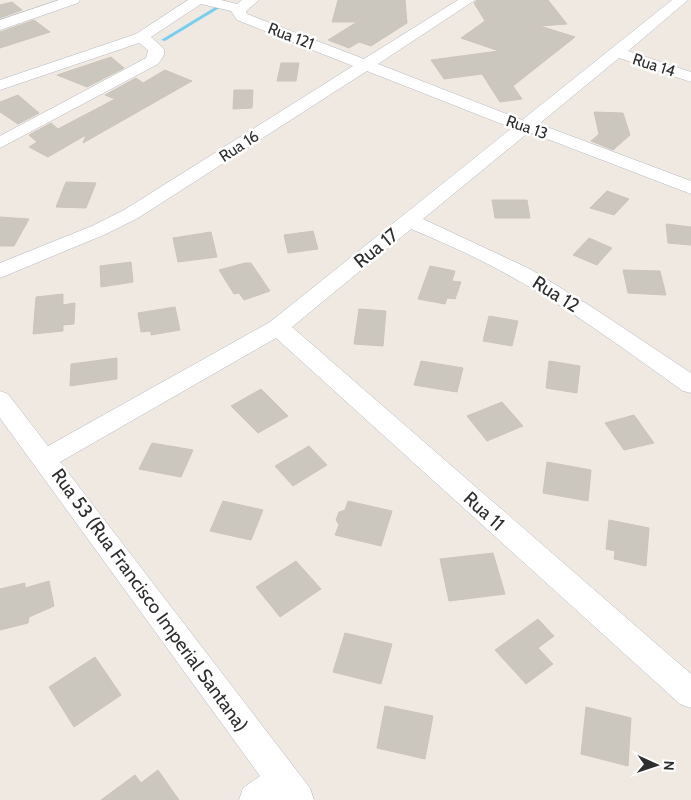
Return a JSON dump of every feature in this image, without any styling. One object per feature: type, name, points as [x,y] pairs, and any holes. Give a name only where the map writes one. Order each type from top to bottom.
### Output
[{"type":"street","points":[[0,25],[73,0]]},
{"type":"street","points":[[0,85],[141,37],[167,22],[198,0]]},
{"type":"street","points":[[203,0],[229,6]]},
{"type":"street","name":"Rua 121","points":[[229,6],[252,0]]},
{"type":"street","name":"Rua 16","points":[[0,271],[99,230],[131,214],[364,64],[468,0]]},
{"type":"street","name":"Rua 17","points":[[45,459],[278,327],[681,0]]},
{"type":"street","name":"Rua 121","points":[[229,6],[242,17],[364,64]]},
{"type":"street","points":[[0,143],[152,61],[156,55],[156,49],[141,37]]},
{"type":"street","name":"Rua 14","points":[[618,53],[691,77]]},
{"type":"street","name":"Rua 13","points":[[364,64],[691,188]]},
{"type":"street","name":"Rua 12","points":[[410,221],[497,259],[523,274],[580,309],[691,385]]},
{"type":"street","name":"Rua 11","points":[[278,327],[691,694]]},
{"type":"street","name":"Rua 53 (Rua Francisco Imperial Santana)","points":[[0,400],[290,790]]},
{"type":"street","points":[[255,800],[290,790]]},
{"type":"building","points":[[338,0],[405,0],[407,23],[371,46],[359,42],[349,48],[328,40],[357,22],[332,22]]},
{"type":"building","points":[[477,0],[548,0],[567,24],[540,26],[575,37],[513,86],[522,99],[500,102],[482,74],[444,79],[431,60],[499,51],[461,38],[485,21],[474,3]]},
{"type":"building","points":[[12,2],[22,10],[0,18],[0,5]]},
{"type":"building","points":[[34,20],[50,32],[0,48],[0,32]]},
{"type":"building","points":[[111,57],[124,68],[87,87],[57,75]]},
{"type":"building","points":[[281,63],[299,63],[296,81],[277,81]]},
{"type":"building","points":[[165,70],[192,81],[83,143],[86,135],[48,157],[29,147],[37,142],[29,135],[51,123],[58,129],[115,99],[105,95],[136,78],[143,83]]},
{"type":"building","points":[[234,90],[253,90],[252,108],[233,109]]},
{"type":"building","points":[[18,95],[39,113],[18,124],[0,112],[0,102]]},
{"type":"building","points":[[594,112],[623,113],[630,135],[613,150],[591,141],[599,134]]},
{"type":"building","points":[[66,182],[96,183],[86,208],[56,207]]},
{"type":"building","points":[[607,191],[629,199],[614,215],[590,208]]},
{"type":"building","points":[[492,200],[527,200],[530,218],[495,218]]},
{"type":"building","points":[[0,217],[29,219],[14,246],[0,246]]},
{"type":"building","points":[[666,224],[691,227],[691,245],[668,243]]},
{"type":"building","points":[[313,231],[318,249],[288,253],[284,235]]},
{"type":"building","points":[[211,232],[217,257],[178,262],[173,238]]},
{"type":"building","points":[[589,238],[612,248],[597,265],[573,255]]},
{"type":"building","points":[[131,262],[133,282],[101,287],[100,266]]},
{"type":"building","points":[[251,263],[270,291],[244,300],[239,293],[234,294],[219,270]]},
{"type":"building","points":[[430,266],[455,271],[452,281],[461,282],[455,299],[447,298],[445,304],[418,299]]},
{"type":"building","points":[[623,270],[660,271],[666,295],[628,293]]},
{"type":"building","points":[[63,294],[63,305],[75,303],[74,324],[63,325],[63,331],[33,334],[36,297]]},
{"type":"building","points":[[175,307],[180,330],[151,335],[151,331],[141,332],[138,313]]},
{"type":"building","points":[[359,309],[386,311],[383,346],[354,344]]},
{"type":"building","points":[[489,316],[518,321],[512,346],[483,341]]},
{"type":"building","points":[[117,358],[117,379],[70,386],[71,364]]},
{"type":"building","points":[[421,361],[463,368],[457,392],[414,385]]},
{"type":"building","points":[[549,361],[580,366],[577,393],[546,388]]},
{"type":"building","points":[[261,389],[288,416],[258,433],[231,406]]},
{"type":"building","points":[[502,402],[523,426],[487,441],[467,416]]},
{"type":"building","points":[[634,415],[654,443],[624,450],[605,423]]},
{"type":"building","points":[[152,443],[193,450],[181,477],[139,469]]},
{"type":"building","points":[[309,446],[327,465],[293,486],[275,466]]},
{"type":"building","points":[[547,462],[591,470],[588,501],[543,493]]},
{"type":"building","points":[[223,501],[263,510],[251,540],[210,531]]},
{"type":"building","points":[[348,501],[392,511],[381,546],[335,535],[339,525],[336,520],[339,512],[345,510]]},
{"type":"building","points":[[609,520],[649,528],[646,566],[614,559],[615,551],[606,549]]},
{"type":"building","points":[[493,553],[505,594],[449,601],[440,559]]},
{"type":"building","points":[[296,561],[321,589],[280,617],[256,587]]},
{"type":"building","points":[[49,581],[54,606],[29,617],[28,623],[0,630],[0,589],[25,583],[25,588]]},
{"type":"building","points":[[538,619],[554,636],[538,648],[553,664],[526,684],[495,650]]},
{"type":"building","points":[[345,633],[392,644],[381,684],[333,672]]},
{"type":"building","points":[[95,657],[121,695],[74,727],[49,687]]},
{"type":"building","points":[[385,706],[433,716],[425,759],[377,748]]},
{"type":"building","points":[[586,707],[631,718],[628,766],[581,754]]},
{"type":"building","points":[[158,770],[179,800],[101,800],[135,775],[141,783]]},
{"type":"waterway","points":[[163,40],[219,7]]}]
